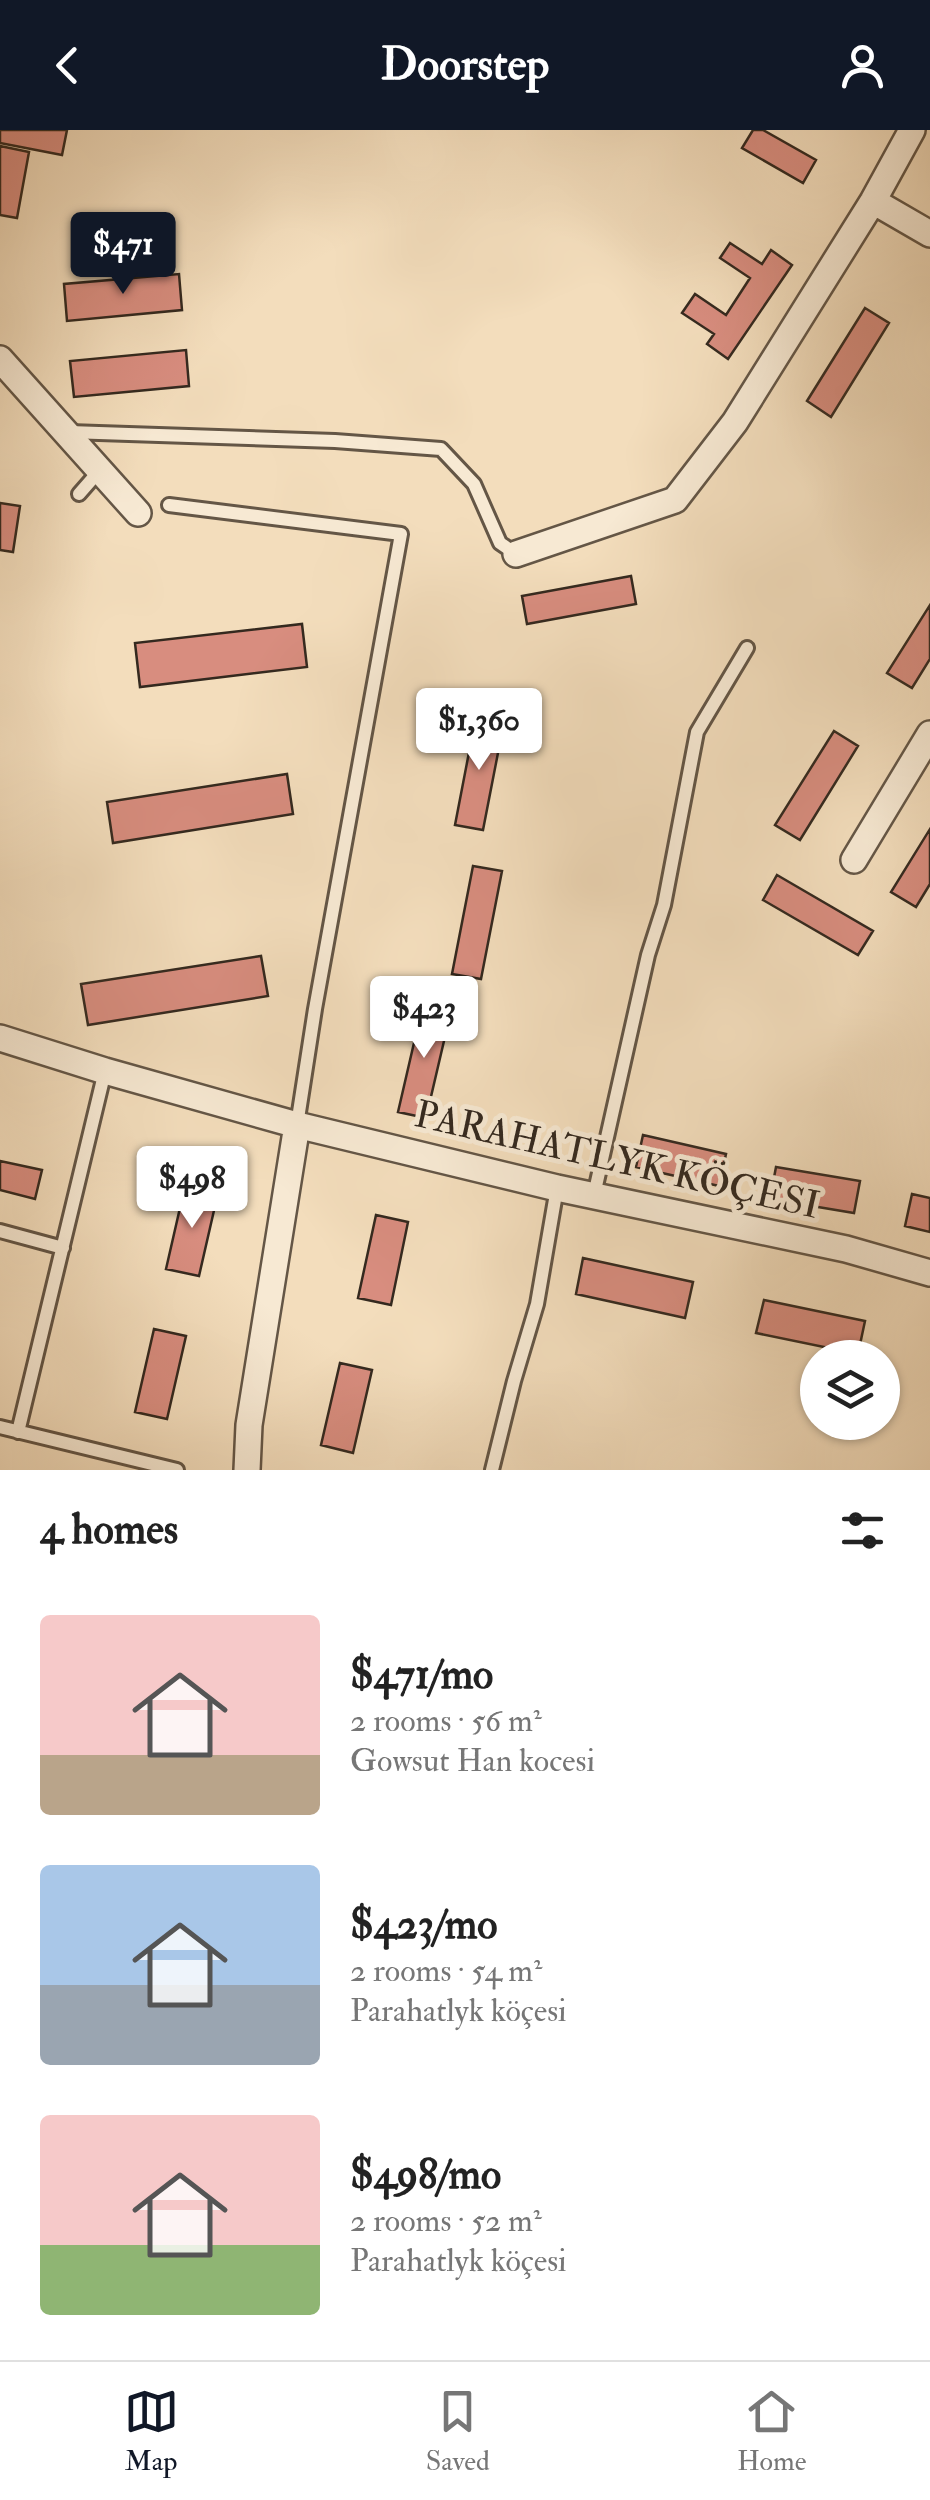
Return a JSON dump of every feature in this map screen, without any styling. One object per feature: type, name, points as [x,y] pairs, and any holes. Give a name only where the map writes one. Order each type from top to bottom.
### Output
[{"type":"street","points":[[516,554],[675,500],[736,422],[912,130]]},
{"type":"street","points":[[872,201],[930,234]]},
{"type":"street","points":[[0,359],[138,513]]},
{"type":"street","points":[[854,860],[930,734]]},
{"type":"street","name":"PARAHATLYK KÖÇESI","points":[[0,1038],[297,1125],[557,1188],[846,1250],[930,1273]]},
{"type":"street","points":[[246,1470],[249,1424],[297,1125]]},
{"type":"lane","points":[[66,432],[335,440],[441,449],[474,484],[500,543],[516,554]]},
{"type":"lane","points":[[79,494],[100,470]]},
{"type":"lane","points":[[169,505],[401,534],[297,1125]]},
{"type":"lane","points":[[594,1195],[648,955],[664,905],[696,732],[747,648]]},
{"type":"lane","points":[[18,1432],[106,1071]]},
{"type":"lane","points":[[492,1470],[537,1304],[557,1188]]},
{"type":"lane","points":[[0,1231],[63,1248]]},
{"type":"lane","points":[[0,1428],[177,1470]]},
{"type":"building","points":[[0,130],[67,130],[62,155],[0,143]]},
{"type":"building","points":[[753,130],[763,130],[816,160],[803,183],[742,148]]},
{"type":"building","points":[[0,146],[29,152],[17,218],[0,215]]},
{"type":"building","points":[[730,243],[762,264],[771,250],[792,265],[728,359],[707,344],[714,334],[682,313],[695,294],[726,315],[750,278],[720,258]]},
{"type":"building","points":[[179,274],[182,310],[67,321],[64,284]]},
{"type":"building","points":[[865,308],[889,323],[831,417],[807,401]]},
{"type":"building","points":[[186,350],[189,386],[74,397],[70,361]]},
{"type":"building","points":[[0,503],[20,506],[13,552],[0,550]]},
{"type":"building","points":[[631,576],[636,604],[527,624],[522,596]]},
{"type":"building","points":[[930,605],[930,659],[912,688],[887,673]]},
{"type":"building","points":[[302,624],[307,667],[140,687],[135,643]]},
{"type":"building","points":[[476,716],[504,722],[483,830],[455,825]]},
{"type":"building","points":[[834,731],[858,746],[800,840],[775,825]]},
{"type":"building","points":[[287,774],[293,814],[113,843],[107,802]]},
{"type":"building","points":[[930,829],[930,884],[916,907],[891,892]]},
{"type":"building","points":[[473,866],[502,871],[481,979],[452,974]]},
{"type":"building","points":[[777,875],[873,931],[858,955],[763,900]]},
{"type":"building","points":[[261,956],[268,996],[88,1025],[81,984]]},
{"type":"building","points":[[423,1004],[451,1011],[426,1118],[398,1112]]},
{"type":"building","points":[[643,1135],[726,1154],[719,1186],[636,1167]]},
{"type":"building","points":[[0,1161],[42,1170],[35,1199],[0,1190]]},
{"type":"building","points":[[776,1167],[860,1181],[854,1213],[770,1199]]},
{"type":"building","points":[[185,1186],[218,1193],[199,1276],[166,1269]]},
{"type":"building","points":[[912,1194],[930,1198],[930,1232],[905,1226]]},
{"type":"building","points":[[376,1215],[408,1222],[391,1305],[358,1298]]},
{"type":"building","points":[[583,1258],[693,1282],[685,1318],[576,1294]]},
{"type":"building","points":[[764,1300],[865,1321],[861,1340],[800,1342],[756,1333]]},
{"type":"building","points":[[154,1329],[186,1336],[167,1419],[135,1412]]},
{"type":"building","points":[[340,1363],[372,1370],[353,1453],[321,1445]]}]
